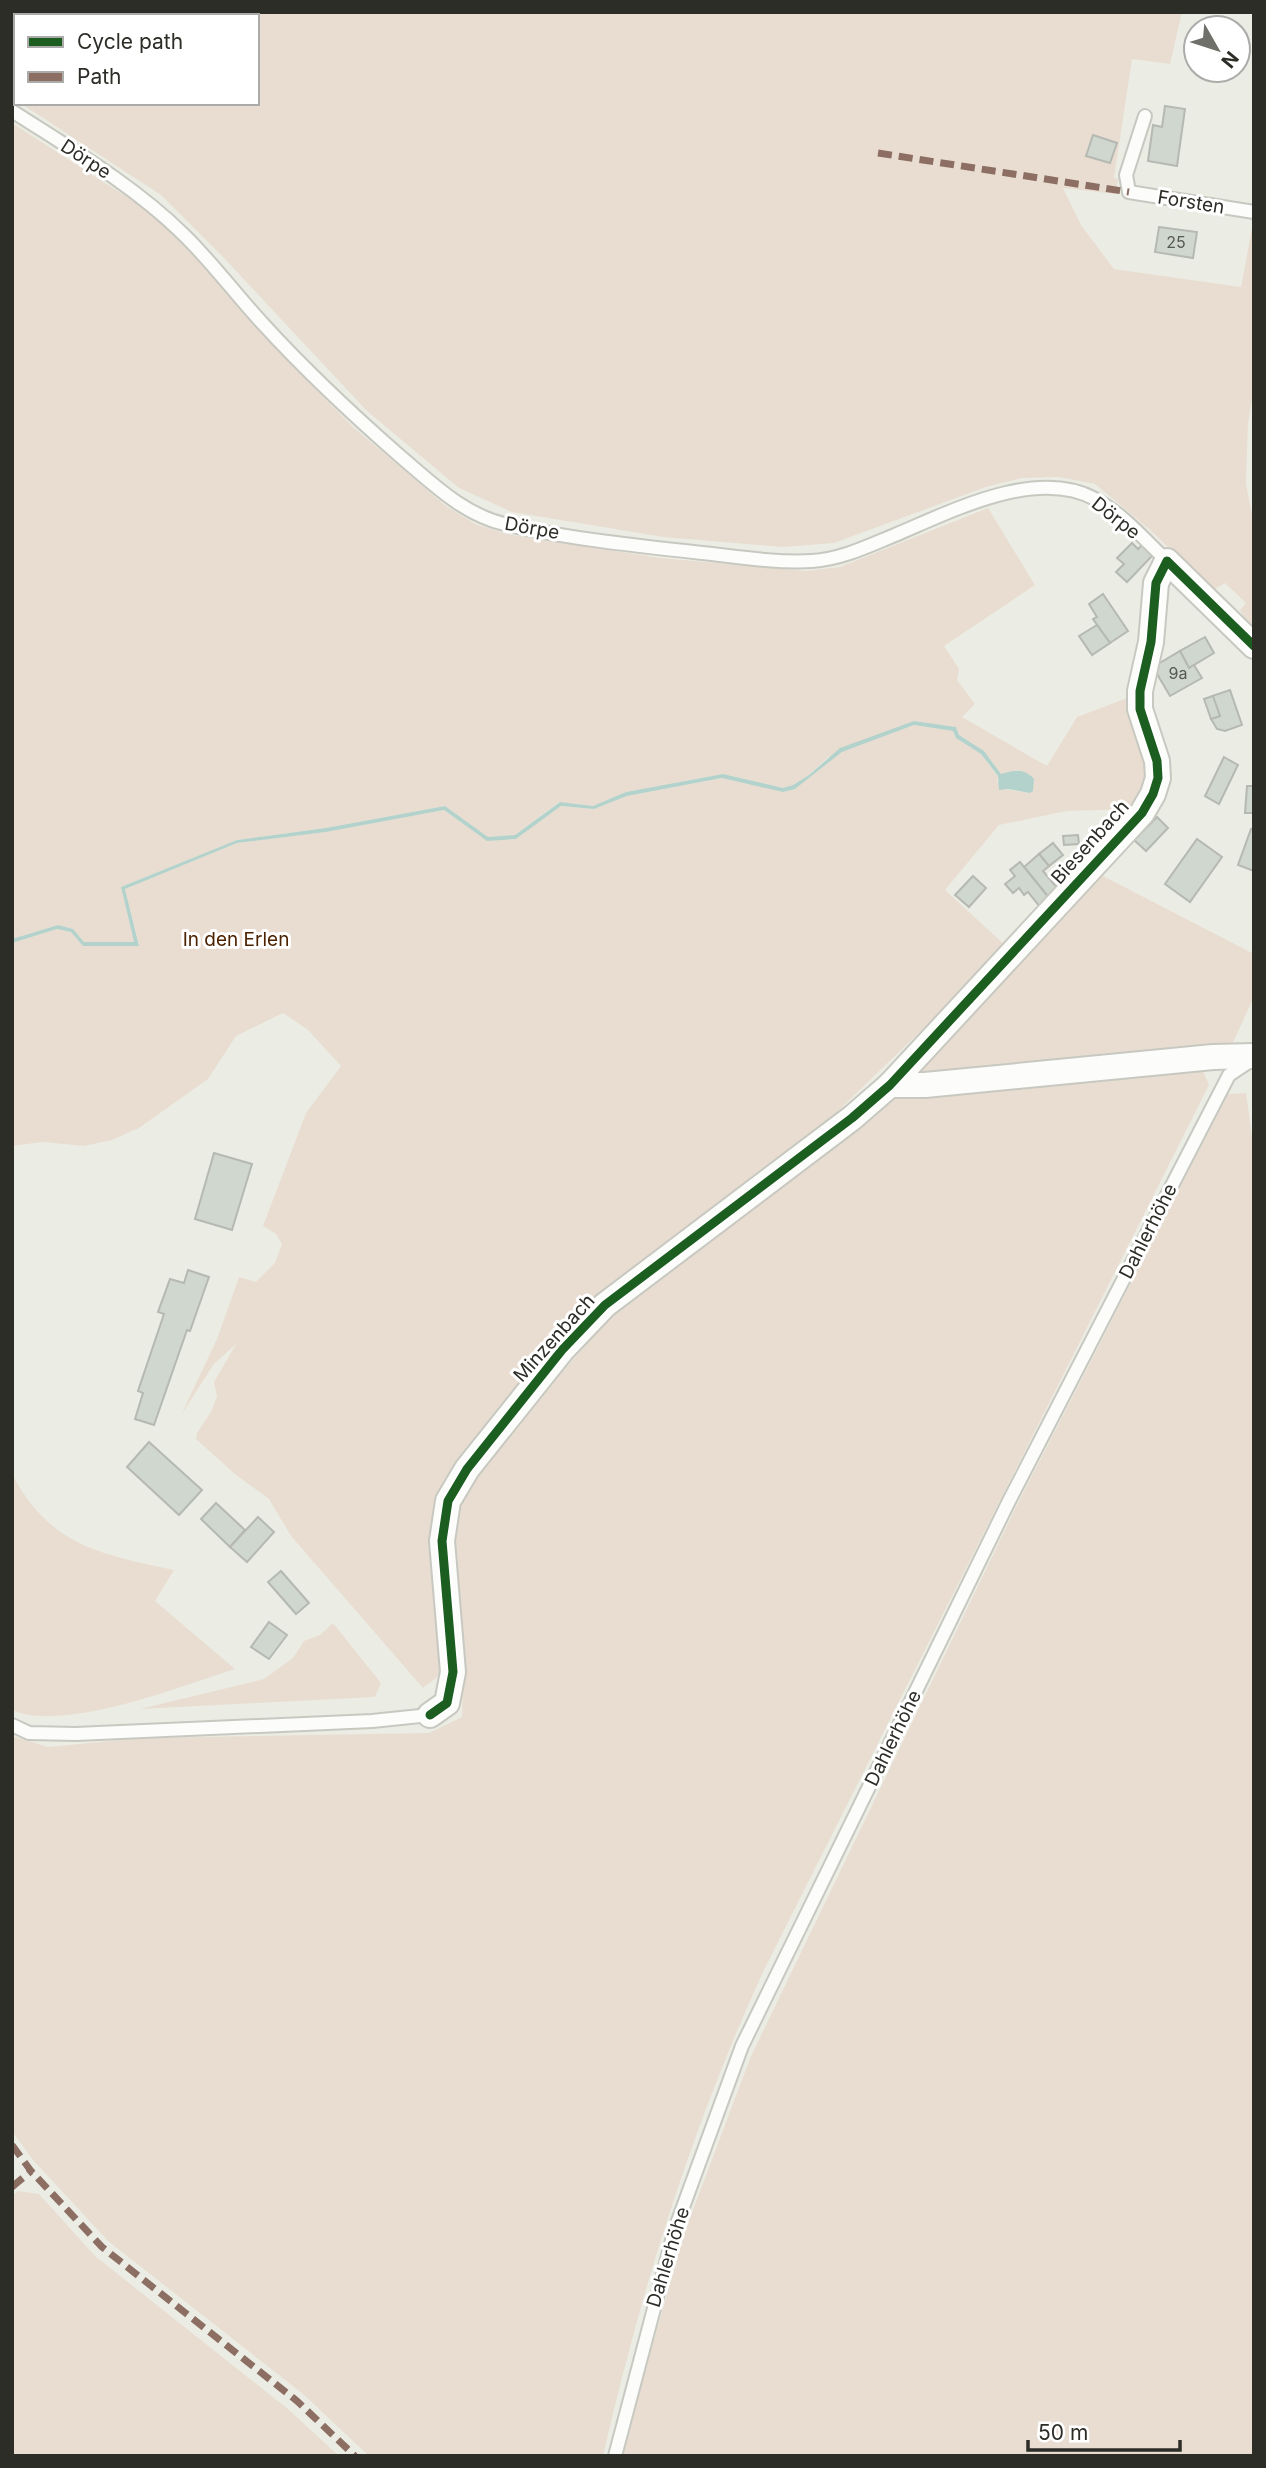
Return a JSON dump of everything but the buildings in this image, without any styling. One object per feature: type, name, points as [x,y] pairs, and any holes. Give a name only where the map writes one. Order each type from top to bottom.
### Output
[{"type":"street","points":[[1167,561],[1254,646]]},
{"type":"street","name":"Biesenbach","points":[[890,1085],[1142,813],[1153,794],[1158,778],[1157,761],[1140,709],[1140,691],[1151,642],[1156,583],[1167,561]]},
{"type":"street","points":[[890,1085],[925,1086],[1213,1057],[1254,1058]]},
{"type":"street","name":"Minzenbach","points":[[430,1715],[447,1703],[453,1672],[442,1541],[448,1501],[467,1469],[562,1350],[605,1306],[852,1118],[890,1085]]},
{"type":"lane","name":"Dörpe","points":[[12,111],[121,182],[154,207],[185,235],[341,405],[436,488],[481,518],[508,525],[638,546],[783,561],[814,561],[842,557],[949,513],[1015,490],[1056,487],[1079,491],[1099,501],[1124,520],[1167,561]]},
{"type":"lane","name":"Forsten","points":[[1145,116],[1126,175],[1129,192],[1254,212]]},
{"type":"lane","name":"Dahlerhöhe","points":[[615,2456],[674,2229],[742,2046],[1009,1501],[1229,1075],[1254,1058]]},
{"type":"lane","points":[[12,1725],[29,1733],[76,1734],[372,1721],[430,1715]]},
{"type":"green space","points":[[12,12],[1182,12],[1170,64],[1132,59],[1114,178],[1118,179],[1116,194],[1063,188],[1081,225],[1114,269],[1241,287],[1254,217],[1254,389],[1248,423],[1246,484],[1254,525],[1254,635],[1241,623],[1245,619],[1240,610],[1246,603],[1225,583],[1213,590],[1149,529],[1095,484],[1059,477],[1022,478],[986,487],[834,543],[783,547],[663,537],[512,512],[459,488],[367,411],[161,195],[23,105],[259,105],[259,14],[14,14],[14,100]]},
{"type":"green space","name":"In den Erlen","points":[[12,123],[147,210],[182,243],[292,366],[353,427],[446,506],[475,524],[507,534],[661,558],[806,571],[840,567],[988,508],[1035,585],[944,646],[959,669],[957,680],[975,704],[962,717],[1047,766],[1077,717],[1130,697],[1145,744],[1148,782],[1132,809],[1067,811],[999,825],[945,890],[1006,946],[815,1133],[601,1297],[436,1499],[441,1674],[423,1688],[291,1536],[269,1499],[236,1475],[196,1439],[217,1396],[214,1382],[236,1344],[214,1364],[181,1415],[217,1339],[239,1277],[256,1282],[275,1263],[282,1244],[276,1234],[263,1226],[306,1113],[341,1066],[308,1030],[283,1013],[236,1036],[208,1079],[139,1128],[112,1140],[84,1146],[43,1142],[12,1146],[12,943],[57,929],[71,932],[83,946],[139,945],[125,889],[237,843],[326,832],[444,810],[487,841],[516,839],[561,806],[594,809],[627,796],[723,778],[783,792],[795,789],[842,752],[914,725],[953,731],[956,738],[981,754],[998,777],[997,781],[1003,789],[1030,793],[1030,775],[1017,770],[1001,774],[984,751],[959,735],[956,727],[914,721],[828,757],[809,775],[783,788],[723,774],[626,792],[593,806],[559,802],[515,835],[488,837],[445,806],[326,828],[237,840],[121,887],[134,942],[84,942],[73,929],[58,925],[12,939]]},
{"type":"green space","points":[[1101,875],[1254,954],[1254,997],[1230,1049],[923,1075],[913,1070]]},
{"type":"green space","points":[[1201,1066],[1209,1085],[763,1972],[737,2030],[691,2149],[671,2210],[634,2332],[603,2456],[369,2456],[303,2394],[108,2241],[33,2160],[12,2131],[12,1736],[48,1747],[142,1738],[429,1733],[462,1717],[463,1676],[455,1538],[463,1495],[494,1448],[630,1296],[871,1109],[898,1095]]},
{"type":"green space","points":[[1246,1093],[1254,1151],[1254,2456],[621,2456],[685,2231],[751,2056],[1018,1503],[1228,1094]]},
{"type":"green space","points":[[12,1474],[27,1498],[60,1532],[100,1552],[174,1570],[155,1601],[235,1669],[154,1696],[91,1712],[34,1716],[12,1710]]},
{"type":"green space","points":[[333,1623],[381,1683],[375,1697],[140,1709],[264,1679],[293,1658],[304,1641],[320,1635]]},
{"type":"green space","points":[[18,2191],[39,2194],[95,2256],[288,2409],[339,2456],[12,2456],[12,2196]]},
{"type":"water","points":[[914,721],[956,727],[959,735],[984,751],[1001,774],[1019,771],[1030,775],[1034,779],[1033,791],[999,790],[998,776],[981,754],[956,738],[953,731],[914,725],[842,752],[795,789],[783,792],[722,778],[627,796],[594,809],[561,806],[516,839],[487,841],[444,810],[326,832],[237,843],[125,889],[139,946],[83,946],[71,932],[57,929],[12,943],[12,939],[58,925],[73,929],[84,942],[134,942],[121,887],[237,840],[326,828],[445,806],[488,837],[515,835],[560,802],[593,806],[626,792],[723,774],[783,788],[809,775],[840,748]]},
{"type":"marked path","points":[[878,153],[1129,192]]},
{"type":"marked path","points":[[12,2145],[31,2171],[102,2247],[297,2401],[355,2456]]},
{"type":"marked path","points":[[12,2187],[31,2171]]},
{"type":"cycle path","points":[[430,1715],[447,1703],[453,1672],[442,1541],[448,1501],[467,1469],[562,1350],[605,1305],[852,1118],[890,1085],[1142,813],[1153,794],[1158,778],[1157,761],[1140,709],[1140,691],[1151,642],[1156,583],[1167,561],[1254,646]]}]
